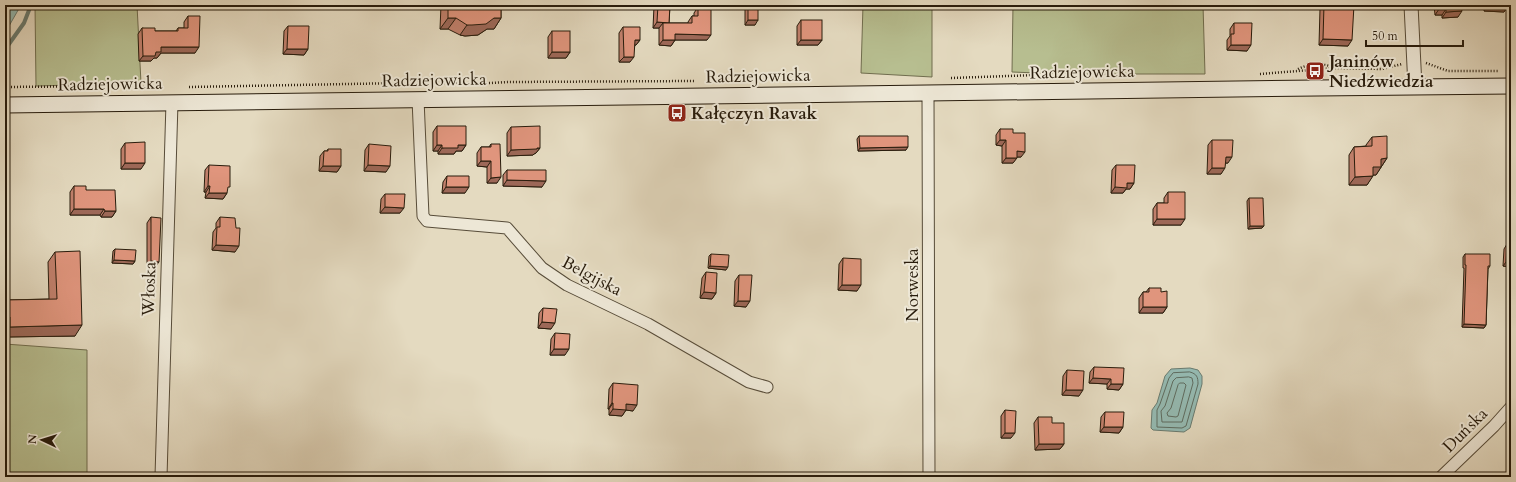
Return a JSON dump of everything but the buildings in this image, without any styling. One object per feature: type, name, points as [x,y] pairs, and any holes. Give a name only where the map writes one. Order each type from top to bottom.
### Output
[{"type":"main road","name":"Radziejowicka","points":[[5,105],[1511,86]]},
{"type":"street","points":[[1411,5],[1415,87]]},
{"type":"street","name":"Norweska","points":[[928,93],[929,477]]},
{"type":"street","name":"Belgijska","points":[[418,100],[423,216],[427,221],[507,228],[542,268],[567,285],[648,324],[749,382],[767,387]]},
{"type":"street","name":"Włoska","points":[[161,477],[172,102]]},
{"type":"street","name":"Duńska","points":[[1441,477],[1494,426],[1511,406]]},
{"type":"path","points":[[1423,62],[1448,71],[1503,71]]},
{"type":"path","points":[[1336,68],[1327,64],[1319,64],[1296,70],[1329,70],[1336,68],[1382,70],[1403,63]]},
{"type":"path","points":[[949,78],[1037,76]]},
{"type":"path","points":[[184,88],[548,81],[702,81]]},
{"type":"path","points":[[5,86],[123,86],[161,88]]},
{"type":"green space","points":[[35,5],[137,5],[141,83],[36,86]]},
{"type":"green space","points":[[863,5],[932,5],[932,77],[861,73]]},
{"type":"green space","points":[[1013,5],[1203,5],[1205,74],[1062,74],[1012,72]]},
{"type":"green space","points":[[5,344],[87,350],[87,477],[5,477]]},
{"type":"water","points":[[5,5],[21,5],[5,33]]},
{"type":"water","points":[[1190,368],[1198,370],[1202,376],[1202,384],[1190,428],[1184,432],[1153,430],[1151,428],[1152,410],[1157,403],[1165,376],[1171,369]]},
{"type":"waterway","points":[[5,45],[9,44],[24,23],[31,5]]},
{"type":"place","name":"Janinów Niedźwiedzia","points":[[1315,71]]},
{"type":"place","name":"Kałęczyn Ravak","points":[[677,113]]}]
